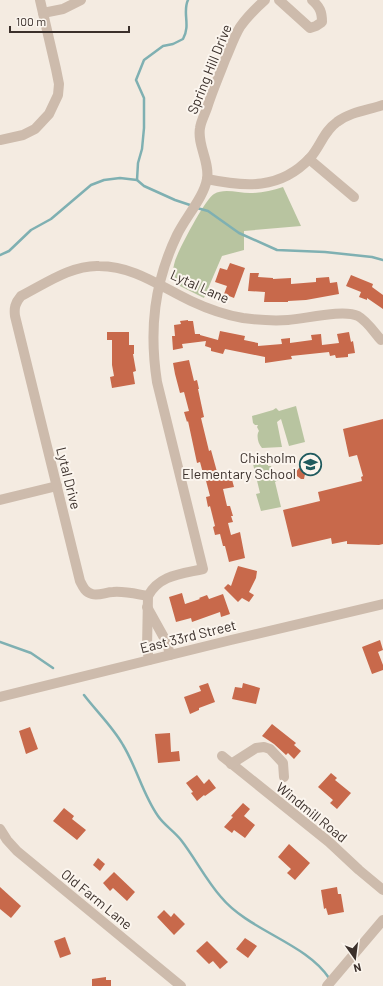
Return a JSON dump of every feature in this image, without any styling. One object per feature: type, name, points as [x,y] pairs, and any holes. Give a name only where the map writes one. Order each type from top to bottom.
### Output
[{"type":"street","points":[[0,140],[35,129],[49,114],[58,95],[59,84],[40,0]]},
{"type":"street","points":[[43,13],[63,9],[81,0]]},
{"type":"street","name":"Spring Hill Drive","points":[[207,179],[206,166],[201,145],[200,128],[212,92],[240,27],[265,0]]},
{"type":"street","points":[[279,0],[310,28],[322,22],[322,13],[319,6],[312,0]]},
{"type":"street","points":[[149,660],[146,648],[147,607],[148,596],[152,588],[165,578],[203,569],[153,361],[152,334],[155,303],[164,267],[177,234],[200,195],[207,179],[228,183],[253,185],[273,181],[290,174],[310,159],[327,131],[337,121],[351,114],[383,105]]},
{"type":"street","points":[[310,159],[354,197]]},
{"type":"street","name":"Lytal Lane","points":[[14,309],[21,296],[70,271],[84,267],[101,266],[120,268],[148,278],[215,311],[247,318],[275,321],[332,314],[352,314],[358,316],[365,322],[381,340]]},
{"type":"street","name":"Lytal Drive","points":[[14,309],[80,581],[87,592],[95,595],[111,592],[123,592],[148,596]]},
{"type":"street","points":[[0,500],[57,486]]},
{"type":"street","name":"East 33rd Street","points":[[0,697],[383,604]]},
{"type":"street","points":[[147,607],[167,643],[170,655]]},
{"type":"street","points":[[231,764],[256,748],[264,747],[270,749],[283,764],[284,777]]},
{"type":"street","name":"Windmill Road","points":[[222,756],[329,842],[383,890]]},
{"type":"street","name":"Old Farm Lane","points":[[0,829],[17,851],[170,982],[181,986]]},
{"type":"street","points":[[327,986],[383,920]]},
{"type":"green space","points":[[283,187],[301,226],[244,231],[244,250],[222,256],[204,298],[174,282],[173,269],[177,255],[199,214],[214,194],[222,191],[258,193]]},
{"type":"green space","points":[[296,406],[305,442],[289,446],[281,419],[277,422],[282,447],[262,448],[258,440],[258,425],[253,423],[252,416],[276,408],[279,411]]},
{"type":"green space","points":[[267,461],[268,466],[271,466],[273,472],[279,472],[280,479],[275,482],[281,507],[261,511],[256,494],[260,493],[253,464],[255,462]]},
{"type":"building","points":[[230,263],[245,268],[234,298],[224,294],[227,286],[215,282],[220,268],[227,270]]},
{"type":"building","points":[[250,273],[259,273],[258,277],[273,279],[291,278],[291,284],[316,282],[316,278],[329,277],[330,283],[337,282],[339,294],[288,302],[264,302],[265,292],[248,291]]},
{"type":"building","points":[[351,275],[373,284],[372,287],[383,295],[383,309],[367,298],[367,300],[359,297],[361,292],[346,286]]},
{"type":"building","points":[[180,321],[193,321],[195,334],[200,334],[218,340],[220,331],[245,336],[244,340],[258,343],[258,346],[282,344],[281,339],[290,338],[290,343],[312,340],[311,335],[321,334],[322,345],[339,343],[337,334],[349,332],[351,342],[353,341],[355,353],[348,354],[348,357],[336,358],[335,355],[330,356],[329,352],[291,356],[292,359],[265,363],[265,357],[225,349],[223,354],[211,351],[211,348],[205,346],[206,341],[182,344],[183,348],[173,350],[172,336],[175,336],[174,325],[181,324]]},
{"type":"building","points":[[107,332],[129,332],[129,345],[134,345],[133,354],[136,371],[133,372],[135,384],[112,388],[110,377],[114,376],[112,365],[112,340],[107,340]]},
{"type":"building","points":[[189,360],[194,381],[197,380],[199,389],[204,417],[201,418],[209,451],[211,450],[219,479],[231,476],[234,487],[223,489],[227,506],[230,506],[233,516],[231,516],[233,522],[228,523],[231,535],[240,532],[245,558],[229,562],[220,534],[215,535],[213,527],[215,526],[206,497],[210,496],[200,462],[197,463],[188,421],[187,422],[184,412],[189,411],[184,392],[180,393],[175,374],[173,363]]},
{"type":"building","points":[[383,419],[383,544],[347,544],[347,541],[332,544],[331,538],[292,547],[283,510],[320,501],[318,492],[362,481],[361,477],[363,476],[357,455],[349,457],[343,429]]},
{"type":"building","points":[[301,467],[303,468],[305,474],[304,479],[297,476],[296,472]]},
{"type":"building","points":[[238,566],[257,571],[256,578],[249,592],[254,595],[249,602],[242,598],[238,602],[224,588],[228,584],[231,586]]},
{"type":"building","points":[[182,593],[185,604],[207,595],[209,599],[223,594],[230,614],[221,617],[220,612],[192,622],[191,618],[176,622],[169,597]]},
{"type":"building","points":[[380,640],[383,650],[378,652],[383,665],[383,670],[372,674],[362,647]]},
{"type":"building","points":[[208,683],[215,702],[199,708],[199,710],[190,714],[184,697],[201,691],[199,686]]},
{"type":"building","points":[[243,683],[260,688],[256,704],[232,699],[235,687],[242,688]]},
{"type":"building","points":[[272,724],[296,743],[294,745],[301,751],[294,759],[288,753],[286,755],[262,736]]},
{"type":"building","points":[[30,727],[38,749],[26,754],[19,731]]},
{"type":"building","points":[[170,733],[171,752],[179,751],[180,761],[158,763],[155,734]]},
{"type":"building","points":[[331,773],[337,778],[335,780],[351,793],[337,809],[330,803],[333,800],[318,787]]},
{"type":"building","points":[[197,775],[204,784],[209,779],[216,788],[197,801],[191,793],[193,792],[186,783]]},
{"type":"building","points":[[243,803],[250,809],[244,816],[255,825],[245,838],[234,830],[232,833],[224,827],[233,817],[231,816]]},
{"type":"building","points":[[64,808],[74,816],[72,819],[86,830],[77,840],[53,821]]},
{"type":"building","points":[[289,844],[310,863],[295,880],[287,873],[291,869],[278,857]]},
{"type":"building","points":[[98,858],[105,864],[100,871],[93,865]]},
{"type":"building","points":[[114,872],[135,892],[127,901],[113,888],[110,891],[103,883]]},
{"type":"building","points":[[0,887],[21,906],[11,918],[0,909]]},
{"type":"building","points":[[337,887],[338,894],[341,894],[344,912],[328,915],[326,908],[324,909],[321,890]]},
{"type":"building","points":[[164,910],[171,917],[174,913],[185,924],[174,935],[157,917]]},
{"type":"building","points":[[65,937],[71,954],[60,958],[54,941]]},
{"type":"building","points":[[245,938],[257,946],[248,958],[236,949]]},
{"type":"building","points":[[207,941],[228,962],[220,969],[213,961],[209,964],[196,951]]},
{"type":"building","points":[[106,977],[106,980],[111,980],[111,986],[92,986],[92,979]]},
{"type":"waterway","points":[[137,180],[138,163],[142,149],[144,128],[144,98],[136,80],[144,60],[163,46],[173,44],[183,39],[187,24],[186,5],[188,0]]},
{"type":"waterway","points":[[0,255],[9,251],[31,230],[51,219],[91,185],[104,180],[120,178],[137,180],[144,186],[175,200],[193,206]]},
{"type":"waterway","points":[[197,208],[208,211],[239,233],[277,250],[325,252],[372,257],[383,260]]},
{"type":"waterway","points":[[0,642],[31,653],[53,668]]},
{"type":"waterway","points":[[84,695],[119,738],[128,754],[148,799],[158,816],[181,840],[221,897],[246,919],[306,955],[319,966],[329,978]]},
{"type":"place","name":"Chisholm Elementary School","points":[[311,465]]}]
